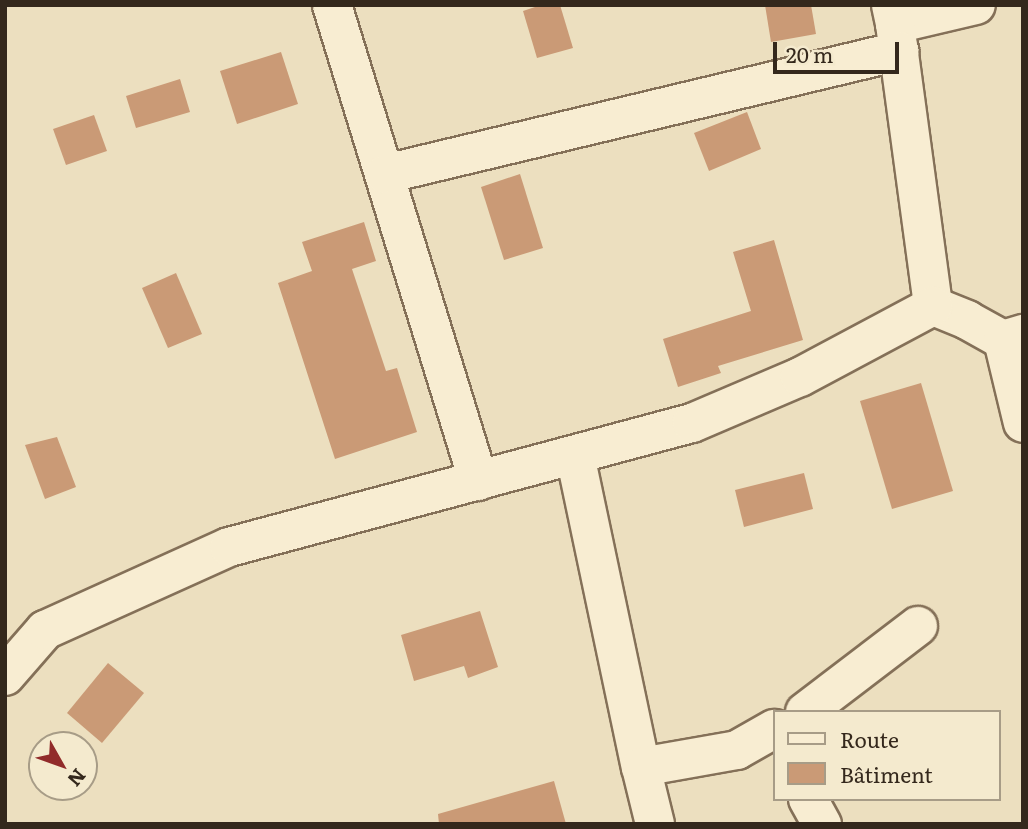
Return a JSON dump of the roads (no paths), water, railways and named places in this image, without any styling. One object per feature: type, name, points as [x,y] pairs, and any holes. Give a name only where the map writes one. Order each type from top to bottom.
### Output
[{"type":"street","points":[[332,5],[478,481]]},
{"type":"street","points":[[385,174],[976,5]]},
{"type":"street","points":[[895,27],[933,306]]},
{"type":"street","points":[[5,676],[45,630],[229,547],[692,423],[800,377],[933,306],[1013,337],[1023,423]]},
{"type":"street","points":[[575,455],[655,824]]},
{"type":"street","points":[[808,710],[918,626]]},
{"type":"street","points":[[641,767],[737,750],[772,730]]},
{"type":"street","points":[[809,801],[822,824]]}]
